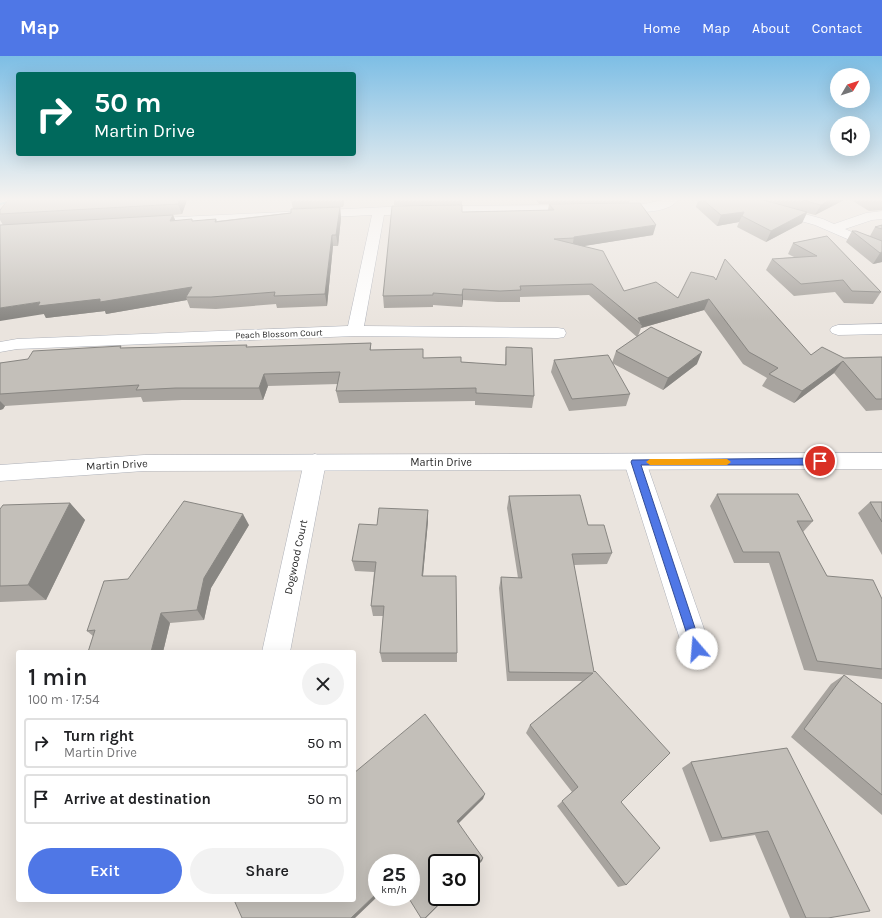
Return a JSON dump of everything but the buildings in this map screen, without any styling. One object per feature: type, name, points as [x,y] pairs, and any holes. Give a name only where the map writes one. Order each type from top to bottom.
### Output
[{"type":"street","points":[[355,331],[373,240]]},
{"type":"street","points":[[861,240],[882,250]]},
{"type":"street","points":[[838,330],[882,329]]},
{"type":"street","name":"Peach Blossom Court","points":[[0,346],[355,331],[558,333]]},
{"type":"street","name":"Martin Drive","points":[[0,473],[144,463],[882,461]]},
{"type":"street","name":"Dogwood Court","points":[[276,650],[316,462]]},
{"type":"street","points":[[635,462],[697,649]]},
{"type":"slow traffic","points":[[650,462],[727,462]]},
{"type":"route","points":[[697,649],[635,462],[820,461]]}]
